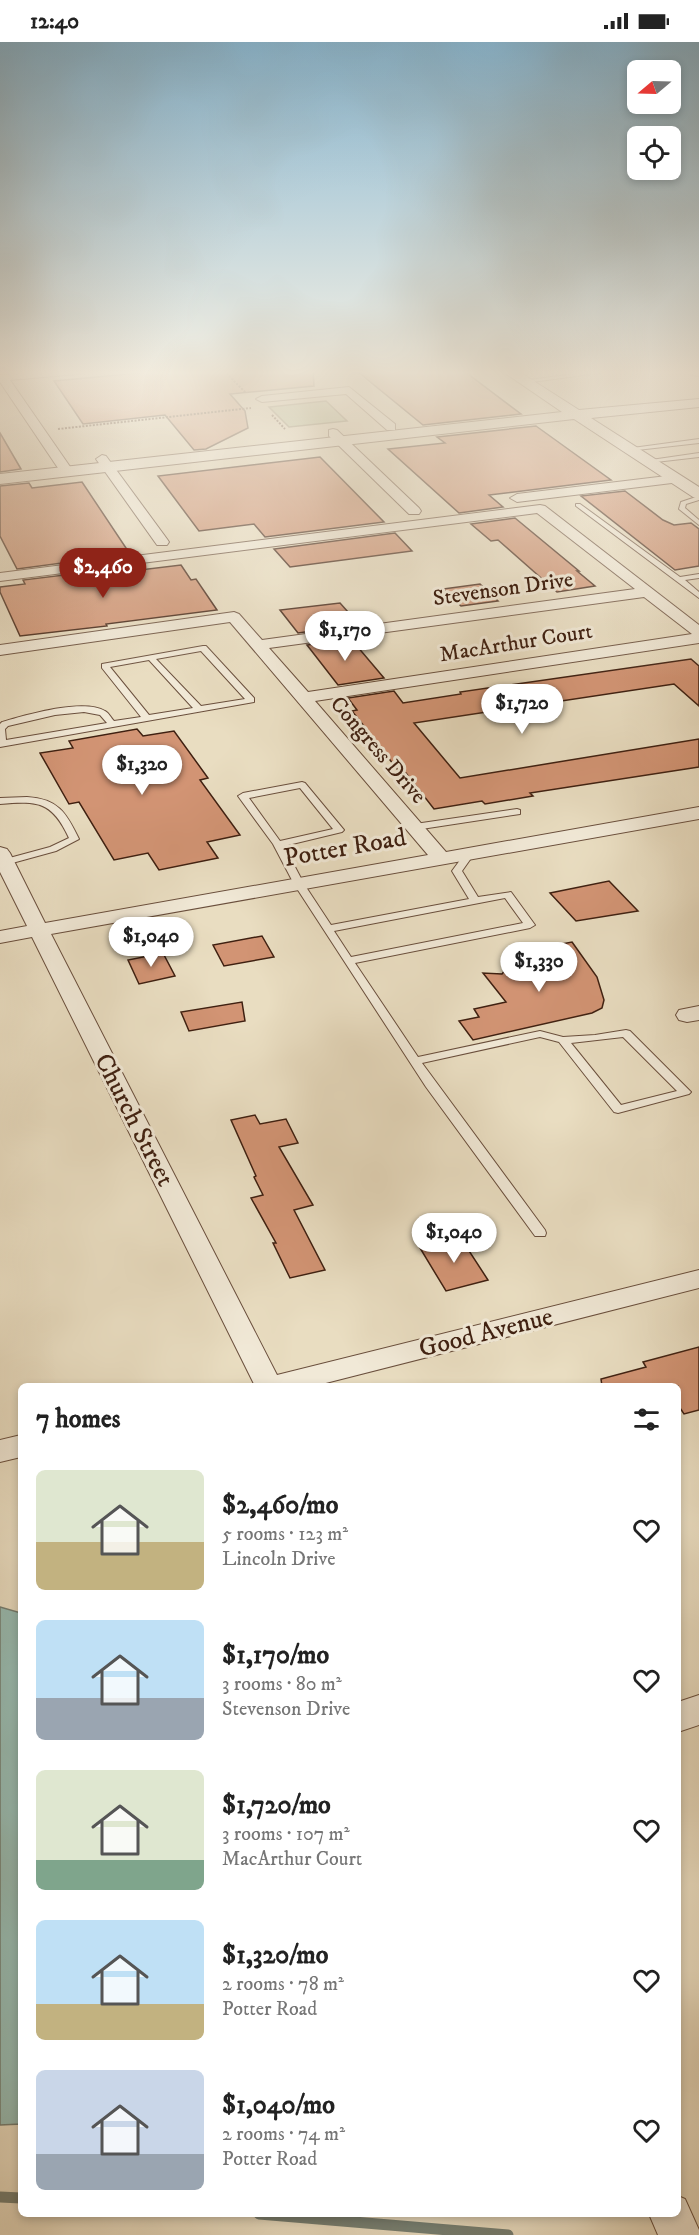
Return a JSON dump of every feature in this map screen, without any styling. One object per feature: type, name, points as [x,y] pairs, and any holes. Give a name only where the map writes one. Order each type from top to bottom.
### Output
[{"type":"street","points":[[0,478],[27,473]]},
{"type":"street","points":[[112,473],[162,542]]},
{"type":"street","points":[[375,473],[414,511]]},
{"type":"street","points":[[666,473],[699,496]]},
{"type":"street","points":[[231,534],[675,479]]},
{"type":"street","points":[[0,577],[540,509],[699,632]]},
{"type":"street","name":"Stevenson Drive","points":[[258,645],[647,592]]},
{"type":"street","name":"Congress Drive","points":[[0,650],[234,617],[442,859]]},
{"type":"street","name":"MacArthur Court","points":[[303,698],[699,638]]},
{"type":"street","name":"Potter Road","points":[[0,937],[699,813]]},
{"type":"street","name":"Church Street","points":[[2,857],[269,1383]]},
{"type":"street","name":"Good Avenue","points":[[283,1383],[699,1279]]},
{"type":"street","points":[[0,1451],[18,1447]]},
{"type":"street","points":[[681,1716],[699,1710]]},
{"type":"street","points":[[671,2217],[680,2235]]},
{"type":"lane","points":[[699,496],[683,504],[682,509],[699,523]]},
{"type":"lane","points":[[578,505],[679,579],[699,596],[697,603],[699,604]]},
{"type":"lane","points":[[679,579],[699,576]]},
{"type":"lane","points":[[112,724],[103,712],[69,710],[5,724],[1,728],[1,744],[251,700],[203,648],[105,666],[147,718]]},
{"type":"lane","points":[[151,657],[199,709]]},
{"type":"lane","points":[[278,844],[339,830],[302,785],[243,796],[278,844],[298,884],[415,1061],[540,1233]]},
{"type":"lane","points":[[0,801],[26,799],[47,802],[66,819],[74,838],[53,849],[2,857]]},
{"type":"lane","points":[[415,827],[517,812]]},
{"type":"lane","points":[[469,854],[457,871],[475,901]]},
{"type":"lane","points":[[328,929],[507,894],[530,925],[348,961]]},
{"type":"lane","points":[[415,1061],[540,1034],[563,1040],[626,1033],[685,1092],[618,1108],[563,1040]]},
{"type":"water","points":[[0,1607],[18,1612],[18,2124],[0,2125]]},
{"type":"building","points":[[181,473],[336,473],[384,522],[265,537],[254,524],[199,531],[158,476]]},
{"type":"building","points":[[415,473],[602,473],[611,480],[489,495],[503,507],[459,513]]},
{"type":"building","points":[[82,482],[130,554],[17,569],[0,536],[0,486],[29,483],[32,488]]},
{"type":"building","points":[[625,491],[663,520],[674,525],[691,523],[699,529],[699,566],[675,570],[581,496]]},
{"type":"building","points":[[515,518],[595,586],[557,592],[498,540],[491,541],[471,524]]},
{"type":"building","points":[[395,533],[412,551],[290,567],[274,549]]},
{"type":"building","points":[[181,565],[191,580],[196,579],[217,610],[20,636],[0,592],[0,587],[25,584],[23,580],[138,566],[140,570]]},
{"type":"building","points":[[480,584],[498,601],[461,606],[443,589]]},
{"type":"building","points":[[340,603],[356,621],[338,623],[341,627],[298,633],[280,610]]},
{"type":"building","points":[[351,639],[384,678],[338,685],[307,645]]},
{"type":"building","points":[[691,659],[699,666],[699,706],[674,684],[414,723],[460,778],[699,739],[699,767],[530,793],[533,796],[485,804],[482,801],[434,809],[406,773],[401,774],[364,732],[368,731],[352,711],[357,710],[348,698],[394,691],[403,703],[461,694],[460,692]]},
{"type":"building","points":[[137,729],[143,736],[174,731],[208,778],[200,780],[240,835],[207,842],[218,858],[159,870],[148,853],[114,860],[79,802],[69,804],[40,753],[73,748],[69,741]]},
{"type":"building","points":[[609,881],[638,911],[576,921],[550,893]]},
{"type":"building","points":[[262,936],[274,957],[224,966],[213,945]]},
{"type":"building","points":[[572,942],[597,977],[604,1000],[602,1008],[592,1013],[473,1040],[459,1021],[479,1017],[474,1009],[506,1002],[483,973],[502,974],[506,969],[540,964],[530,950]]},
{"type":"building","points":[[163,953],[175,976],[139,984],[128,960]]},
{"type":"building","points":[[242,1002],[245,1021],[189,1031],[181,1012]]},
{"type":"building","points":[[255,1115],[260,1124],[286,1119],[298,1143],[279,1147],[313,1205],[294,1210],[325,1270],[290,1278],[273,1243],[276,1243],[251,1198],[263,1195],[231,1120]]},
{"type":"building","points":[[460,1237],[488,1280],[446,1291],[420,1248]]},
{"type":"building","points":[[699,1347],[699,1410],[684,1414],[681,1410],[681,1383],[602,1383],[601,1379],[646,1367],[643,1362]]},
{"type":"waterway","points":[[0,2197],[18,2198]]},
{"type":"waterway","points":[[295,2217],[508,2235]]}]
